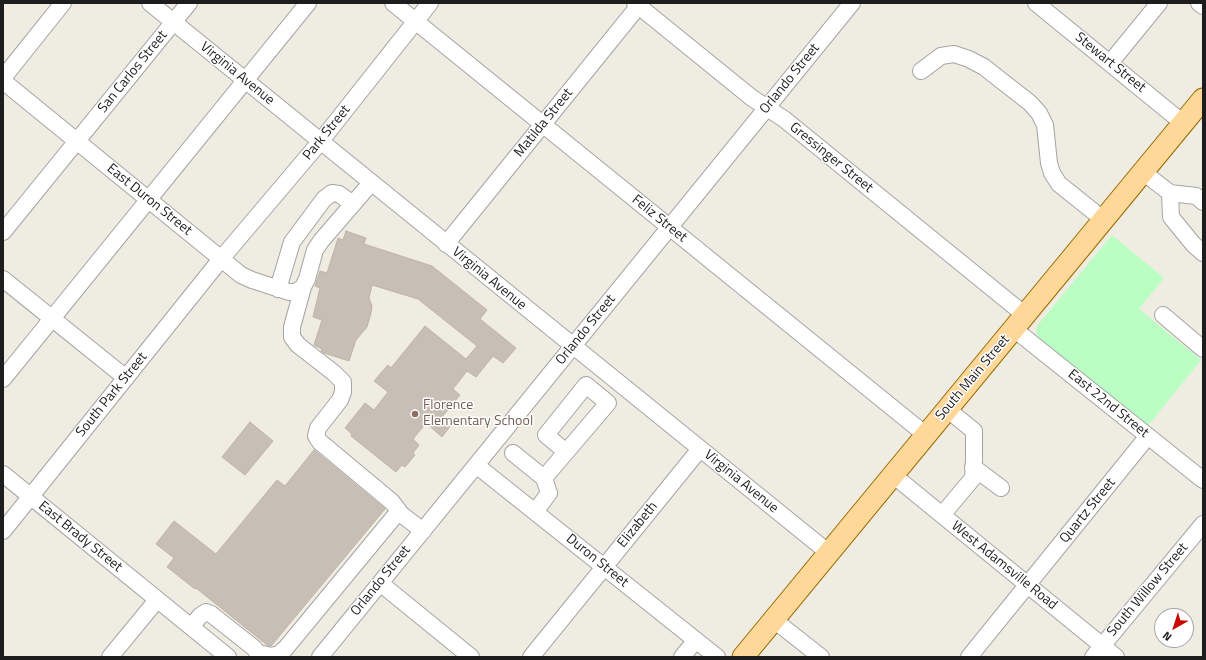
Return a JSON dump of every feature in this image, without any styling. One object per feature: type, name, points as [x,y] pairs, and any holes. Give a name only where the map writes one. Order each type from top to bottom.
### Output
[{"type":"main road","name":"South Main Street","points":[[743,657],[1203,99]]},
{"type":"street","points":[[3,78],[63,3]]},
{"type":"street","name":"Virginia Avenue","points":[[150,3],[829,553]]},
{"type":"street","name":"San Carlos Street","points":[[3,232],[189,3]]},
{"type":"street","points":[[3,379],[308,3]]},
{"type":"street","name":"Feliz Street","points":[[393,3],[926,435]]},
{"type":"street","name":"Park Street","points":[[221,260],[320,142],[430,3]]},
{"type":"street","name":"Orlando Street","points":[[320,657],[852,3]]},
{"type":"street","points":[[1110,64],[1160,3]]},
{"type":"street","points":[[1199,3],[1203,6]]},
{"type":"street","name":"Gressinger Street","points":[[639,4],[752,98],[784,119],[1019,322]]},
{"type":"street","name":"Matilda Street","points":[[446,244],[639,4]]},
{"type":"street","name":"Stewart Street","points":[[1042,5],[1110,64],[1183,123]]},
{"type":"street","points":[[921,71],[941,56],[954,54],[969,59],[984,67],[1030,103],[1039,113],[1045,125],[1049,163],[1052,173],[1059,184],[1104,220]]},
{"type":"street","points":[[3,81],[77,142]]},
{"type":"street","name":"East Duron Street","points":[[77,142],[221,260],[252,280],[296,292],[303,287]]},
{"type":"street","points":[[1143,172],[1170,193],[1196,196],[1203,202]]},
{"type":"street","points":[[371,183],[318,246],[303,287],[292,327],[292,337],[298,344],[334,372],[343,382],[342,396],[318,428],[316,436],[320,442],[392,502],[401,514],[423,531]]},
{"type":"street","points":[[278,288],[292,242],[324,199],[332,193],[339,194],[352,204]]},
{"type":"street","points":[[1170,193],[1170,217],[1193,244],[1203,253]]},
{"type":"street","name":"South Park Street","points":[[3,531],[221,260]]},
{"type":"street","points":[[3,279],[126,378]]},
{"type":"street","points":[[1163,315],[1203,349]]},
{"type":"street","name":"East 22nd Street","points":[[1019,322],[1148,436],[1203,479]]},
{"type":"street","points":[[566,452],[546,435],[586,385],[608,403],[620,404],[630,393]]},
{"type":"street","points":[[544,478],[608,403]]},
{"type":"street","points":[[942,515],[972,478],[973,467],[974,431],[947,409]]},
{"type":"street","name":"Quartz Street","points":[[969,657],[1148,436]]},
{"type":"street","name":"Elizabeth","points":[[531,657],[700,449]]},
{"type":"street","points":[[513,453],[544,478],[548,493],[534,512]]},
{"type":"street","name":"Duron Street","points":[[476,465],[718,657]]},
{"type":"street","points":[[973,467],[1001,488]]},
{"type":"street","name":"East Brady Street","points":[[3,474],[228,657]]},
{"type":"street","name":"West Adamsville Road","points":[[893,475],[1028,585],[1097,651],[1116,657]]},
{"type":"street","points":[[191,627],[200,616],[206,612],[211,614],[254,648],[258,655],[272,656],[279,654],[285,649],[394,517],[401,514]]},
{"type":"street","name":"South Willow Street","points":[[1097,651],[1203,524]]},
{"type":"street","points":[[380,583],[471,657]]},
{"type":"street","points":[[110,657],[157,600]]},
{"type":"street","points":[[774,620],[821,657]]},
{"type":"street","points":[[682,657],[696,640]]},
{"type":"green space","points":[[1112,235],[1164,278],[1139,309],[1201,360],[1147,427],[1039,338],[1036,333],[1037,326]]},
{"type":"building","points":[[346,231],[366,238],[364,244],[432,266],[487,310],[480,319],[516,348],[503,363],[493,356],[476,377],[467,371],[453,389],[460,395],[442,417],[451,425],[442,437],[426,423],[413,439],[419,445],[413,453],[415,455],[405,467],[402,465],[396,472],[351,436],[352,434],[345,428],[365,403],[374,410],[388,392],[374,381],[388,365],[391,368],[425,326],[466,359],[477,346],[418,299],[372,285],[369,298],[372,306],[367,327],[356,340],[349,361],[324,353],[321,351],[322,349],[314,345],[322,320],[313,317],[320,288],[315,286],[320,271],[327,273],[338,238],[343,240]]},
{"type":"building","points":[[250,422],[273,441],[245,475],[222,457]]},
{"type":"building","points":[[314,450],[385,509],[271,646],[267,645],[196,588],[195,589],[167,567],[174,558],[156,544],[174,521],[216,554],[277,480],[285,486]]},
{"type":"place","name":"Florence Elementary School","points":[[415,414]]}]
